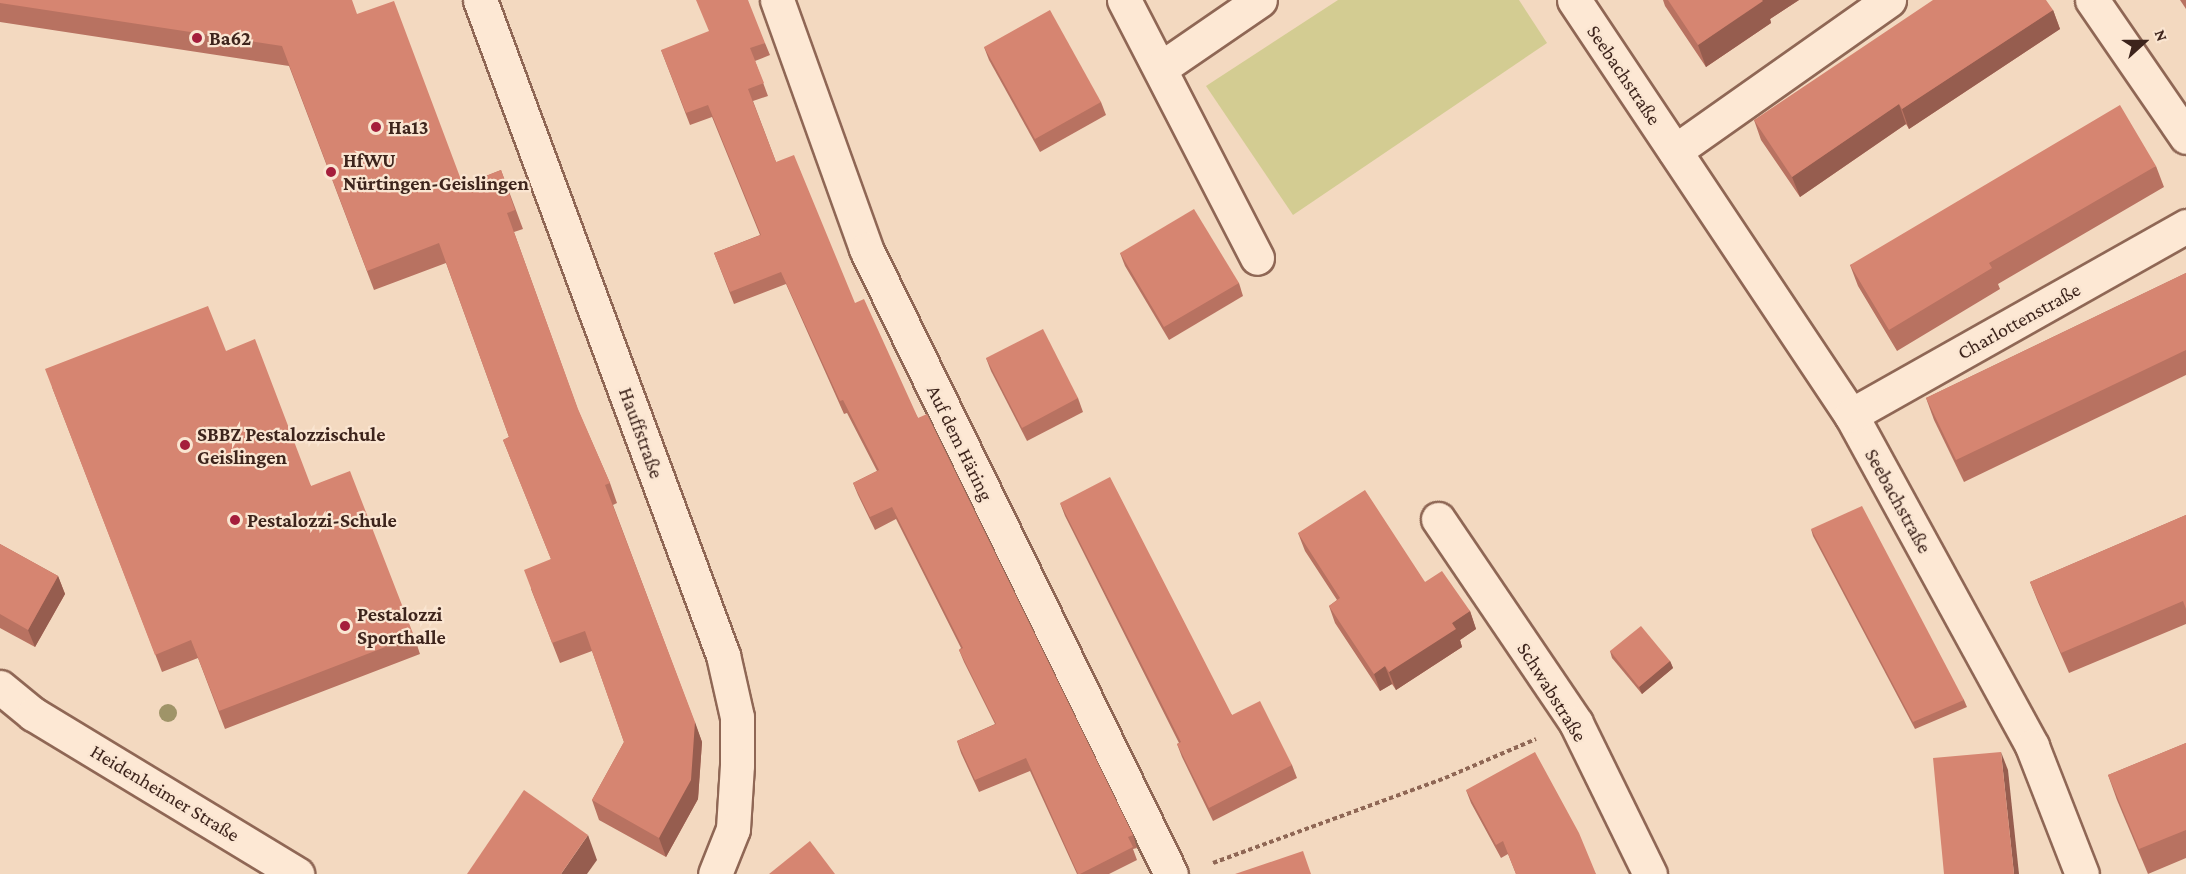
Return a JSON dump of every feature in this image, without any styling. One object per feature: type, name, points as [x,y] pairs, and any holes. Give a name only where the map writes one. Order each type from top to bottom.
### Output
[{"type":"street","name":"Hauffstraße","points":[[480,0],[723,655],[737,717],[737,765],[733,829],[715,874]]},
{"type":"street","name":"Auf dem Häring","points":[[777,0],[866,249],[1171,874]]},
{"type":"street","points":[[1124,0],[1257,258]]},
{"type":"street","points":[[1161,68],[1260,0]]},
{"type":"street","name":"Seebachstraße","points":[[1574,0],[1851,415],[2032,746],[2082,874]]},
{"type":"street","points":[[1675,151],[1889,0]]},
{"type":"street","points":[[2092,0],[2186,137]]},
{"type":"street","name":"Charlottenstraße","points":[[1851,415],[2186,226]]},
{"type":"street","name":"Schwabstraße","points":[[1438,519],[1576,723],[1650,874]]},
{"type":"street","name":"Heidenheimer Straße","points":[[0,687],[33,714],[297,874]]},
{"type":"street","name":"Heidenheimer Straße","points":[[0,707],[33,714]]},
{"type":"path","points":[[1204,866],[1445,778],[1576,723]]},
{"type":"shaded area","points":[[1338,0],[1519,0],[1547,43],[1293,215],[1206,86]]},
{"type":"building","points":[[0,0],[352,0],[357,14],[394,1],[463,185],[501,170],[515,210],[507,213],[578,409],[610,483],[605,485],[695,722],[691,780],[659,838],[592,800],[624,742],[585,631],[552,643],[524,570],[551,559],[503,440],[509,437],[439,243],[367,271],[282,46],[0,3]]},
{"type":"building","points":[[696,0],[748,0],[765,43],[750,48],[764,83],[748,89],[776,162],[794,155],[855,303],[864,299],[918,418],[927,414],[1133,835],[1128,837],[1133,847],[1080,874],[1078,874],[1026,758],[975,780],[957,741],[996,724],[959,650],[963,648],[892,507],[870,517],[853,483],[879,470],[843,400],[840,401],[781,272],[730,292],[714,253],[761,235],[708,105],[686,113],[661,50],[709,31]]},
{"type":"building","points":[[1668,0],[1762,0],[1763,1],[1698,45]]},
{"type":"building","points":[[1933,0],[2046,0],[2053,10],[1902,109],[1899,104],[1792,177],[1754,120]]},
{"type":"building","points":[[1050,10],[1101,102],[1035,139],[984,47]]},
{"type":"building","points":[[2120,105],[2156,166],[1989,263],[1992,268],[1889,330],[1850,265]]},
{"type":"building","points":[[1194,209],[1239,283],[1164,327],[1120,253]]},
{"type":"building","points":[[2186,273],[2186,350],[1956,460],[1926,398]]},
{"type":"building","name":"SBBZ Pestalozzischule Geislingen","points":[[208,306],[226,351],[255,339],[311,486],[350,471],[414,636],[219,711],[191,640],[155,655],[45,369]]},
{"type":"building","points":[[1043,329],[1078,398],[1022,428],[986,358]]},
{"type":"building","points":[[1110,477],[1232,715],[1260,701],[1292,765],[1209,808],[1177,744],[1181,742],[1060,503]]},
{"type":"building","points":[[1365,490],[1425,582],[1442,571],[1470,611],[1452,623],[1456,629],[1389,672],[1385,666],[1374,674],[1329,606],[1340,598],[1298,533]]},
{"type":"building","points":[[1862,506],[1964,700],[1913,722],[1811,529]]},
{"type":"building","points":[[2186,515],[2186,609],[2183,601],[2061,653],[2030,582]]},
{"type":"building","points":[[0,544],[58,576],[28,630],[0,614]]},
{"type":"building","points":[[1641,626],[1670,661],[1639,687],[1610,651]]},
{"type":"building","points":[[2186,743],[2186,830],[2139,849],[2108,775]]},
{"type":"building","points":[[1535,752],[1579,833],[1596,874],[1516,874],[1503,841],[1496,845],[1466,790]]},
{"type":"building","points":[[2001,752],[2014,874],[1944,874],[1933,758]]},
{"type":"building","points":[[524,790],[588,835],[561,874],[467,874]]},
{"type":"building","points":[[810,841],[835,874],[769,874]]},
{"type":"building","points":[[1303,851],[1311,874],[1235,874]]},
{"type":"place","name":"Ba62","points":[[197,38]]},
{"type":"place","name":"Ha13","points":[[376,127]]},
{"type":"place","name":"HfWU Nürtingen-Geislingen","points":[[331,172]]},
{"type":"place","name":"SBBZ Pestalozzischule Geislingen","points":[[185,445]]},
{"type":"place","name":"Pestalozzi-Schule","points":[[235,520]]},
{"type":"place","name":"Pestalozzi Sporthalle","points":[[345,626]]}]
